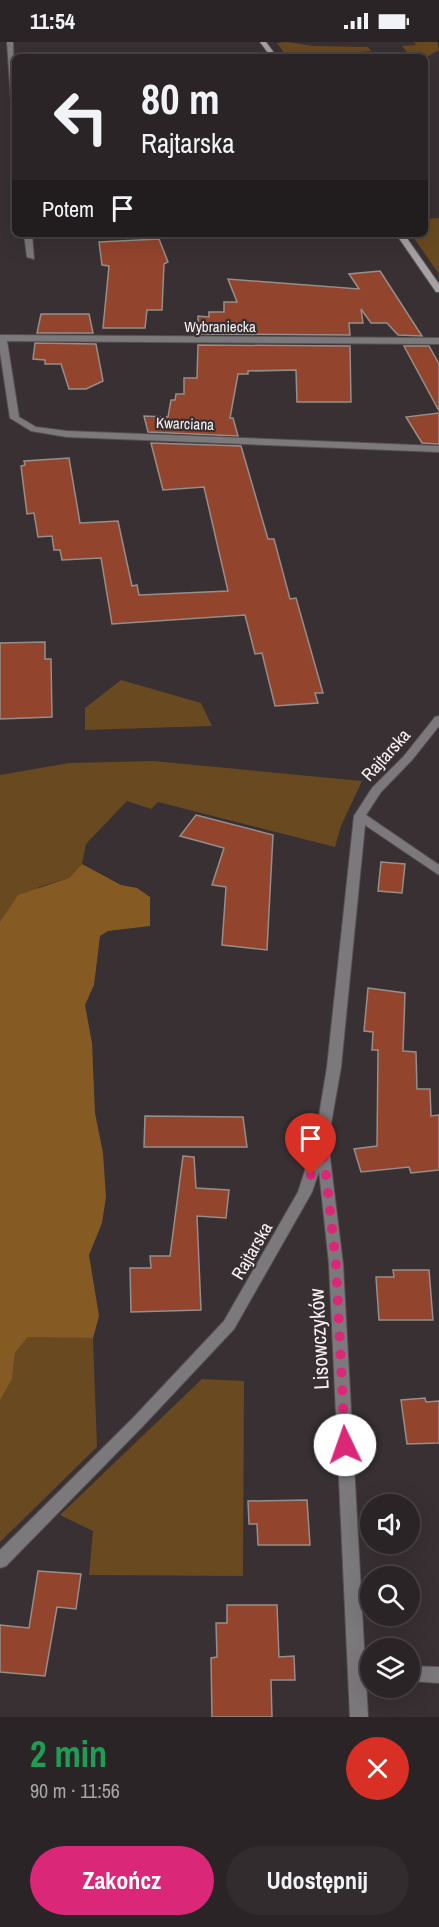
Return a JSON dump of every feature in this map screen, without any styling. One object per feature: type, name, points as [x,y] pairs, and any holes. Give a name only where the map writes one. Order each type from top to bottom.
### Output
[{"type":"street","points":[[10,42],[12,65]]},
{"type":"street","points":[[28,237],[31,257]]},
{"type":"street","points":[[402,237],[439,290]]},
{"type":"street","name":"Wybraniecka","points":[[1,338],[439,341]]},
{"type":"street","name":"Kwarciana","points":[[1,338],[15,418],[25,426],[34,429],[86,435],[439,449]]},
{"type":"street","name":"Rajtarska","points":[[0,1561],[138,1422],[229,1325],[306,1192],[322,1140],[334,1067],[360,816],[376,790],[408,758],[439,719]]},
{"type":"street","points":[[360,816],[439,871]]},
{"type":"street","name":"Lisowczyków","points":[[322,1140],[336,1264],[361,1638]]},
{"type":"street","points":[[420,1674],[439,1675]]},
{"type":"street","name":"Lisowczyków","points":[[359,1717],[361,1698]]},
{"type":"shaded area","points":[[414,42],[437,42],[439,50],[428,56],[428,54],[408,54],[402,46],[416,45]]},
{"type":"shaded area","points":[[277,43],[368,47],[371,51],[360,52],[362,54],[285,54]]},
{"type":"shaded area","points":[[439,218],[439,274],[413,237],[428,237],[428,219]]},
{"type":"shaded area","points":[[121,680],[201,703],[212,726],[85,730],[85,708]]},
{"type":"shaded area","points":[[153,761],[362,781],[341,826],[335,847],[158,802],[151,809],[127,801],[86,844],[82,864],[69,878],[39,887],[0,922],[0,775],[69,763]]},
{"type":"shaded area","points":[[82,864],[121,885],[137,888],[150,897],[150,926],[108,931],[100,936],[94,985],[85,1005],[92,1043],[95,1113],[103,1153],[106,1197],[102,1223],[89,1255],[99,1316],[93,1338],[28,1337],[15,1353],[12,1379],[0,1401],[0,922],[18,895],[69,878]]},
{"type":"shaded area","points":[[28,1337],[93,1338],[97,1447],[0,1542],[0,1401],[12,1379],[15,1353]]},
{"type":"shaded area","points":[[202,1379],[244,1381],[243,1576],[89,1575],[93,1531],[60,1515]]},
{"type":"building","points":[[159,239],[168,262],[164,264],[162,310],[147,310],[145,328],[103,328],[109,266],[102,265],[99,242]]},
{"type":"building","points":[[380,271],[422,336],[398,335],[387,323],[371,323],[361,309],[363,323],[349,323],[350,335],[198,334],[198,316],[209,317],[209,312],[224,312],[224,302],[237,302],[228,279],[359,289],[349,274]]},
{"type":"building","points":[[41,314],[89,314],[93,333],[37,333]]},
{"type":"building","points":[[35,343],[96,344],[103,381],[86,389],[69,389],[61,364],[45,364],[45,360],[33,359]]},
{"type":"building","points":[[198,345],[350,346],[351,402],[297,402],[296,370],[248,371],[248,374],[238,374],[230,418],[233,418],[238,436],[148,432],[144,416],[168,417],[171,400],[175,400],[176,394],[184,394],[184,378],[197,378]]},
{"type":"building","points":[[404,346],[429,346],[439,364],[439,411]]},
{"type":"building","points":[[439,413],[439,444],[422,443],[406,417]]},
{"type":"building","points":[[151,443],[241,446],[268,539],[274,539],[290,599],[296,598],[323,693],[315,693],[318,703],[275,706],[262,653],[255,654],[245,615],[112,624],[101,558],[62,560],[60,550],[54,550],[52,536],[38,537],[34,513],[27,514],[21,466],[25,465],[24,461],[69,458],[80,523],[118,521],[132,586],[137,585],[139,595],[228,591],[204,487],[163,490]]},
{"type":"building","points":[[45,642],[45,659],[51,659],[52,717],[0,719],[0,643]]},
{"type":"building","points":[[196,815],[273,835],[267,950],[222,945],[226,887],[212,885],[224,848],[180,836]]},
{"type":"building","points":[[381,862],[405,864],[402,893],[378,891]]},
{"type":"building","points":[[368,988],[405,993],[403,1051],[416,1052],[417,1089],[430,1089],[431,1116],[439,1115],[439,1170],[411,1173],[409,1167],[361,1172],[354,1149],[377,1146],[378,1050],[372,1050],[373,1032],[364,1031]]},
{"type":"building","points":[[145,1116],[243,1117],[247,1147],[144,1147]]},
{"type":"building","points":[[183,1156],[194,1157],[196,1188],[229,1190],[226,1218],[197,1216],[201,1310],[131,1312],[130,1268],[151,1268],[150,1256],[170,1256]]},
{"type":"building","points":[[393,1270],[429,1270],[433,1320],[379,1320],[376,1277],[394,1277]]},
{"type":"building","points":[[425,1398],[426,1402],[439,1401],[439,1443],[407,1444],[401,1400]]},
{"type":"building","points":[[307,1500],[310,1545],[258,1545],[257,1524],[249,1524],[248,1501]]},
{"type":"building","points":[[38,1571],[81,1574],[76,1609],[57,1607],[45,1676],[0,1672],[0,1625],[29,1628]]},
{"type":"building","points":[[227,1605],[277,1605],[279,1657],[294,1656],[295,1680],[271,1680],[272,1717],[212,1717],[211,1658],[217,1657],[216,1623],[227,1623]]},
{"type":"route","points":[[311,1175],[322,1140],[336,1264],[345,1445]]}]
